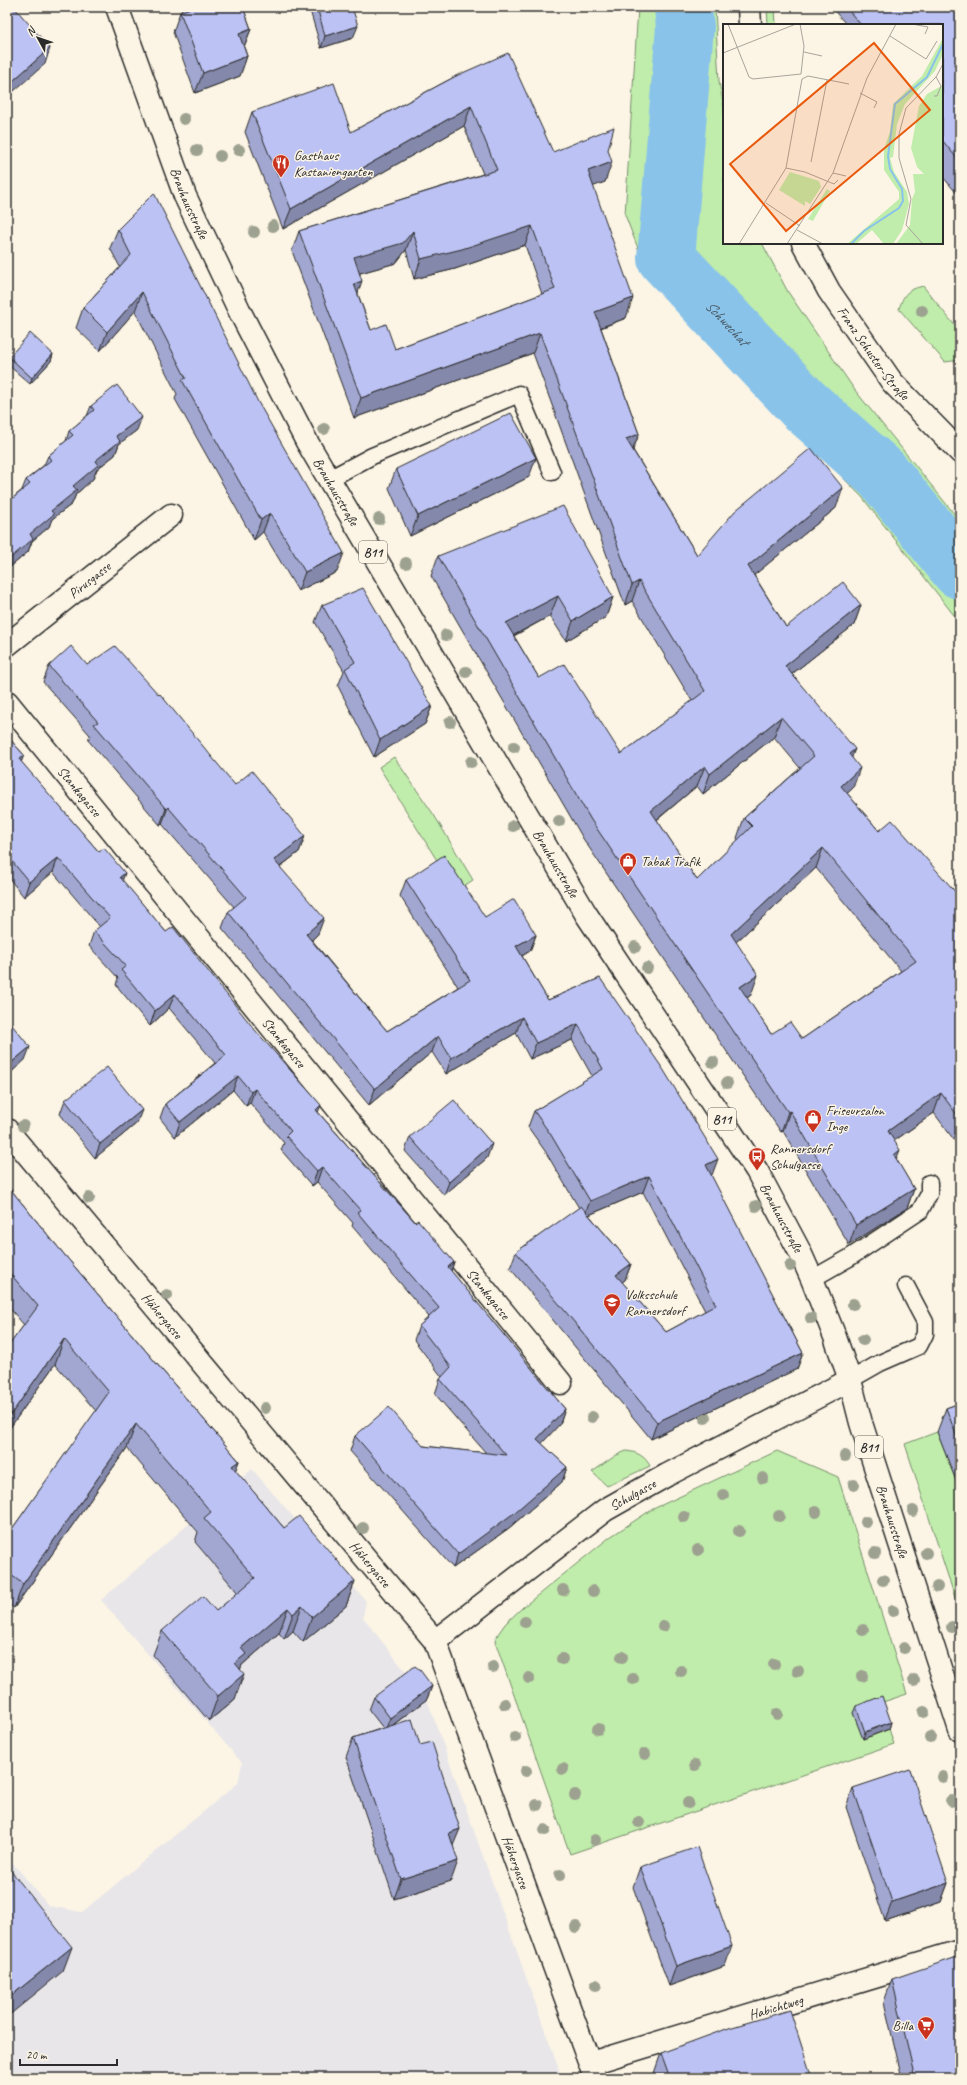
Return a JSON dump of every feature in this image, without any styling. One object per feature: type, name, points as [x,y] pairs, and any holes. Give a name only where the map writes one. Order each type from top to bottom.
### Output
[{"type":"street","name":"Brauhausstraße","points":[[118,7],[185,196],[241,314],[307,442],[586,914],[757,1171],[799,1250],[812,1279],[850,1380],[886,1504],[960,1730]]},
{"type":"street","points":[[749,7],[750,24]]},
{"type":"street","name":"Franz Schuster-Straße","points":[[804,244],[829,291],[892,382],[960,452]]},
{"type":"street","name":"Pirusgasse","points":[[7,645],[171,515]]},
{"type":"street","name":"Stankagasse","points":[[7,702],[561,1383]]},
{"type":"street","name":"Hähergasse","points":[[7,1130],[435,1640],[593,2070]]},
{"type":"street","name":"Schulgasse","points":[[435,1640],[605,1510],[666,1475],[850,1380]]},
{"type":"street","name":"Habichtweg","points":[[593,2070],[960,1951]]},
{"type":"lane","points":[[329,479],[372,456],[519,394],[552,472]]},
{"type":"lane","points":[[812,1279],[849,1258],[920,1211],[930,1194],[929,1183]]},
{"type":"lane","points":[[850,1380],[880,1363],[919,1346],[925,1334],[925,1322],[906,1286]]},
{"type":"shaded area","points":[[252,1469],[366,1601],[363,1617],[427,1699],[562,2078],[7,2078],[7,1856],[49,1906],[82,1912],[238,1783],[242,1763],[101,1600]]},
{"type":"green space","points":[[638,7],[715,7],[719,81],[723,103],[723,244],[763,244],[788,292],[854,389],[960,521],[960,623],[862,497],[652,284],[625,215]]},
{"type":"green space","points":[[767,7],[775,7],[776,24],[768,24]]},
{"type":"green space","points":[[923,286],[960,332],[960,360],[945,362],[899,309],[907,293],[913,289]]},
{"type":"green space","points":[[394,757],[434,815],[473,880],[456,891],[379,767]]},
{"type":"green space","points":[[937,1432],[960,1491],[960,1613],[905,1444]]},
{"type":"green space","points":[[626,1451],[634,1452],[640,1455],[650,1466],[607,1486],[592,1472],[615,1456]]},
{"type":"green space","points":[[777,1451],[838,1477],[907,1694],[880,1703],[863,1739],[889,1729],[894,1744],[570,1854],[495,1641],[498,1634],[505,1624],[523,1607],[610,1537],[651,1510]]},
{"type":"building","points":[[7,7],[14,7],[50,48],[7,86]]},
{"type":"building","points":[[193,7],[243,7],[251,29],[239,34],[247,56],[203,73],[180,12]]},
{"type":"building","points":[[317,7],[352,7],[358,26],[325,36]]},
{"type":"building","points":[[855,7],[955,7],[960,13],[960,162],[943,141],[943,24],[860,24],[849,11]]},
{"type":"building","points":[[508,53],[553,152],[614,127],[608,150],[612,162],[588,171],[633,298],[595,312],[639,434],[626,439],[697,555],[735,511],[811,448],[843,488],[748,566],[786,627],[843,582],[861,605],[785,666],[855,749],[849,754],[860,768],[841,786],[879,831],[892,820],[960,897],[960,1119],[941,1093],[888,1131],[900,1150],[894,1155],[914,1189],[856,1225],[790,1111],[788,1112],[591,820],[438,556],[563,506],[613,597],[573,621],[558,596],[506,623],[539,678],[564,664],[621,754],[705,691],[639,581],[632,585],[540,333],[361,398],[299,231],[497,170],[471,106],[291,209],[252,112],[334,83],[351,132],[458,75]],"holes":[[[532,226],[555,289],[395,349],[386,324],[371,330],[354,284],[362,281],[354,257],[403,243],[413,231],[421,259],[462,249]],[[781,717],[814,756],[744,818],[752,826],[697,880],[651,811],[705,766],[710,774]],[[823,848],[916,961],[802,1039],[790,1022],[771,1034],[740,987],[758,975],[731,934]]]},
{"type":"building","points":[[154,193],[258,402],[344,553],[305,572],[270,513],[261,520],[182,380],[186,378],[142,292],[107,332],[83,308],[131,255],[118,229]]},
{"type":"building","points":[[30,333],[53,354],[32,378],[9,357]]},
{"type":"building","points":[[117,385],[142,417],[116,436],[120,441],[95,461],[98,465],[73,486],[77,490],[51,511],[54,514],[30,534],[33,539],[8,560],[11,564],[7,567],[7,510],[9,508],[7,507],[7,503],[30,484],[26,480],[51,460],[48,456],[73,435],[69,431],[94,410],[91,406]]},
{"type":"building","points":[[511,413],[536,458],[418,516],[396,469]]},
{"type":"building","points":[[363,588],[432,706],[380,740],[345,669],[355,662],[322,605]]},
{"type":"building","points":[[71,646],[87,665],[115,646],[159,695],[160,694],[235,785],[252,771],[305,836],[274,860],[324,918],[306,934],[387,1031],[470,980],[406,880],[444,855],[485,917],[514,899],[536,935],[516,946],[548,1000],[600,978],[663,1069],[718,1159],[706,1165],[803,1353],[657,1422],[516,1252],[581,1206],[631,1264],[616,1275],[666,1332],[716,1305],[649,1176],[590,1201],[551,1135],[534,1111],[603,1069],[578,1024],[536,1043],[522,1017],[451,1058],[438,1036],[375,1089],[228,912],[246,897],[168,807],[166,809],[94,724],[98,722],[49,666]]},
{"type":"building","points":[[7,736],[24,755],[19,759],[99,852],[104,848],[125,873],[120,877],[166,932],[173,927],[255,1030],[321,1105],[316,1110],[415,1222],[418,1220],[454,1262],[448,1267],[565,1409],[537,1439],[567,1467],[514,1513],[458,1554],[355,1436],[389,1407],[423,1446],[506,1455],[440,1379],[451,1367],[419,1326],[439,1308],[357,1212],[360,1210],[322,1167],[317,1171],[286,1136],[291,1131],[255,1089],[251,1092],[238,1076],[180,1122],[165,1104],[226,1055],[175,994],[155,1011],[121,970],[126,966],[94,931],[110,918],[58,858],[29,882],[7,855]]},
{"type":"building","points":[[7,1019],[30,1047],[11,1063],[7,1059]]},
{"type":"building","points":[[107,1067],[142,1110],[100,1144],[65,1100]]},
{"type":"building","points":[[454,1100],[492,1144],[449,1182],[410,1137]]},
{"type":"building","points":[[7,1185],[239,1461],[232,1466],[284,1528],[299,1516],[355,1581],[312,1617],[302,1606],[293,1614],[288,1608],[241,1648],[246,1654],[235,1663],[244,1674],[218,1696],[162,1631],[203,1596],[216,1611],[255,1578],[204,1518],[211,1512],[136,1424],[23,1584],[7,1572],[7,1536],[109,1392],[64,1339],[7,1420],[7,1348],[38,1306],[7,1270]]},
{"type":"building","points":[[960,1403],[960,1445],[946,1408]]},
{"type":"building","points":[[415,1666],[420,1670],[432,1686],[390,1718],[374,1697]]},
{"type":"building","points":[[882,1696],[891,1722],[865,1732],[856,1706]]},
{"type":"building","points":[[412,1719],[420,1745],[432,1742],[460,1829],[449,1833],[458,1861],[401,1879],[353,1738]]},
{"type":"building","points":[[910,1769],[948,1883],[892,1902],[853,1788]]},
{"type":"building","points":[[697,1847],[732,1946],[676,1966],[640,1867]]},
{"type":"building","points":[[7,1866],[72,1947],[7,1999]]},
{"type":"building","name":"Billa","points":[[960,1956],[960,2078],[915,2078],[892,1979]]},
{"type":"building","points":[[790,2010],[812,2078],[670,2078],[661,2053],[729,2028]]},
{"type":"waterway","name":"Schwechat","points":[[683,7],[685,27],[666,258],[803,404],[882,474],[960,570]]},
{"type":"place","name":"Gasthaus Kastaniengarten","points":[[281,178]]},
{"type":"place","name":"Tabak Trafik","points":[[628,876]]},
{"type":"place","name":"Friseursalon Inge","points":[[813,1133]]},
{"type":"place","name":"Rannersdorf Schulgasse","points":[[757,1171]]},
{"type":"place","name":"Volksschule Rannersdorf","points":[[612,1317]]},
{"type":"place","name":"Billa","points":[[926,2040]]}]
